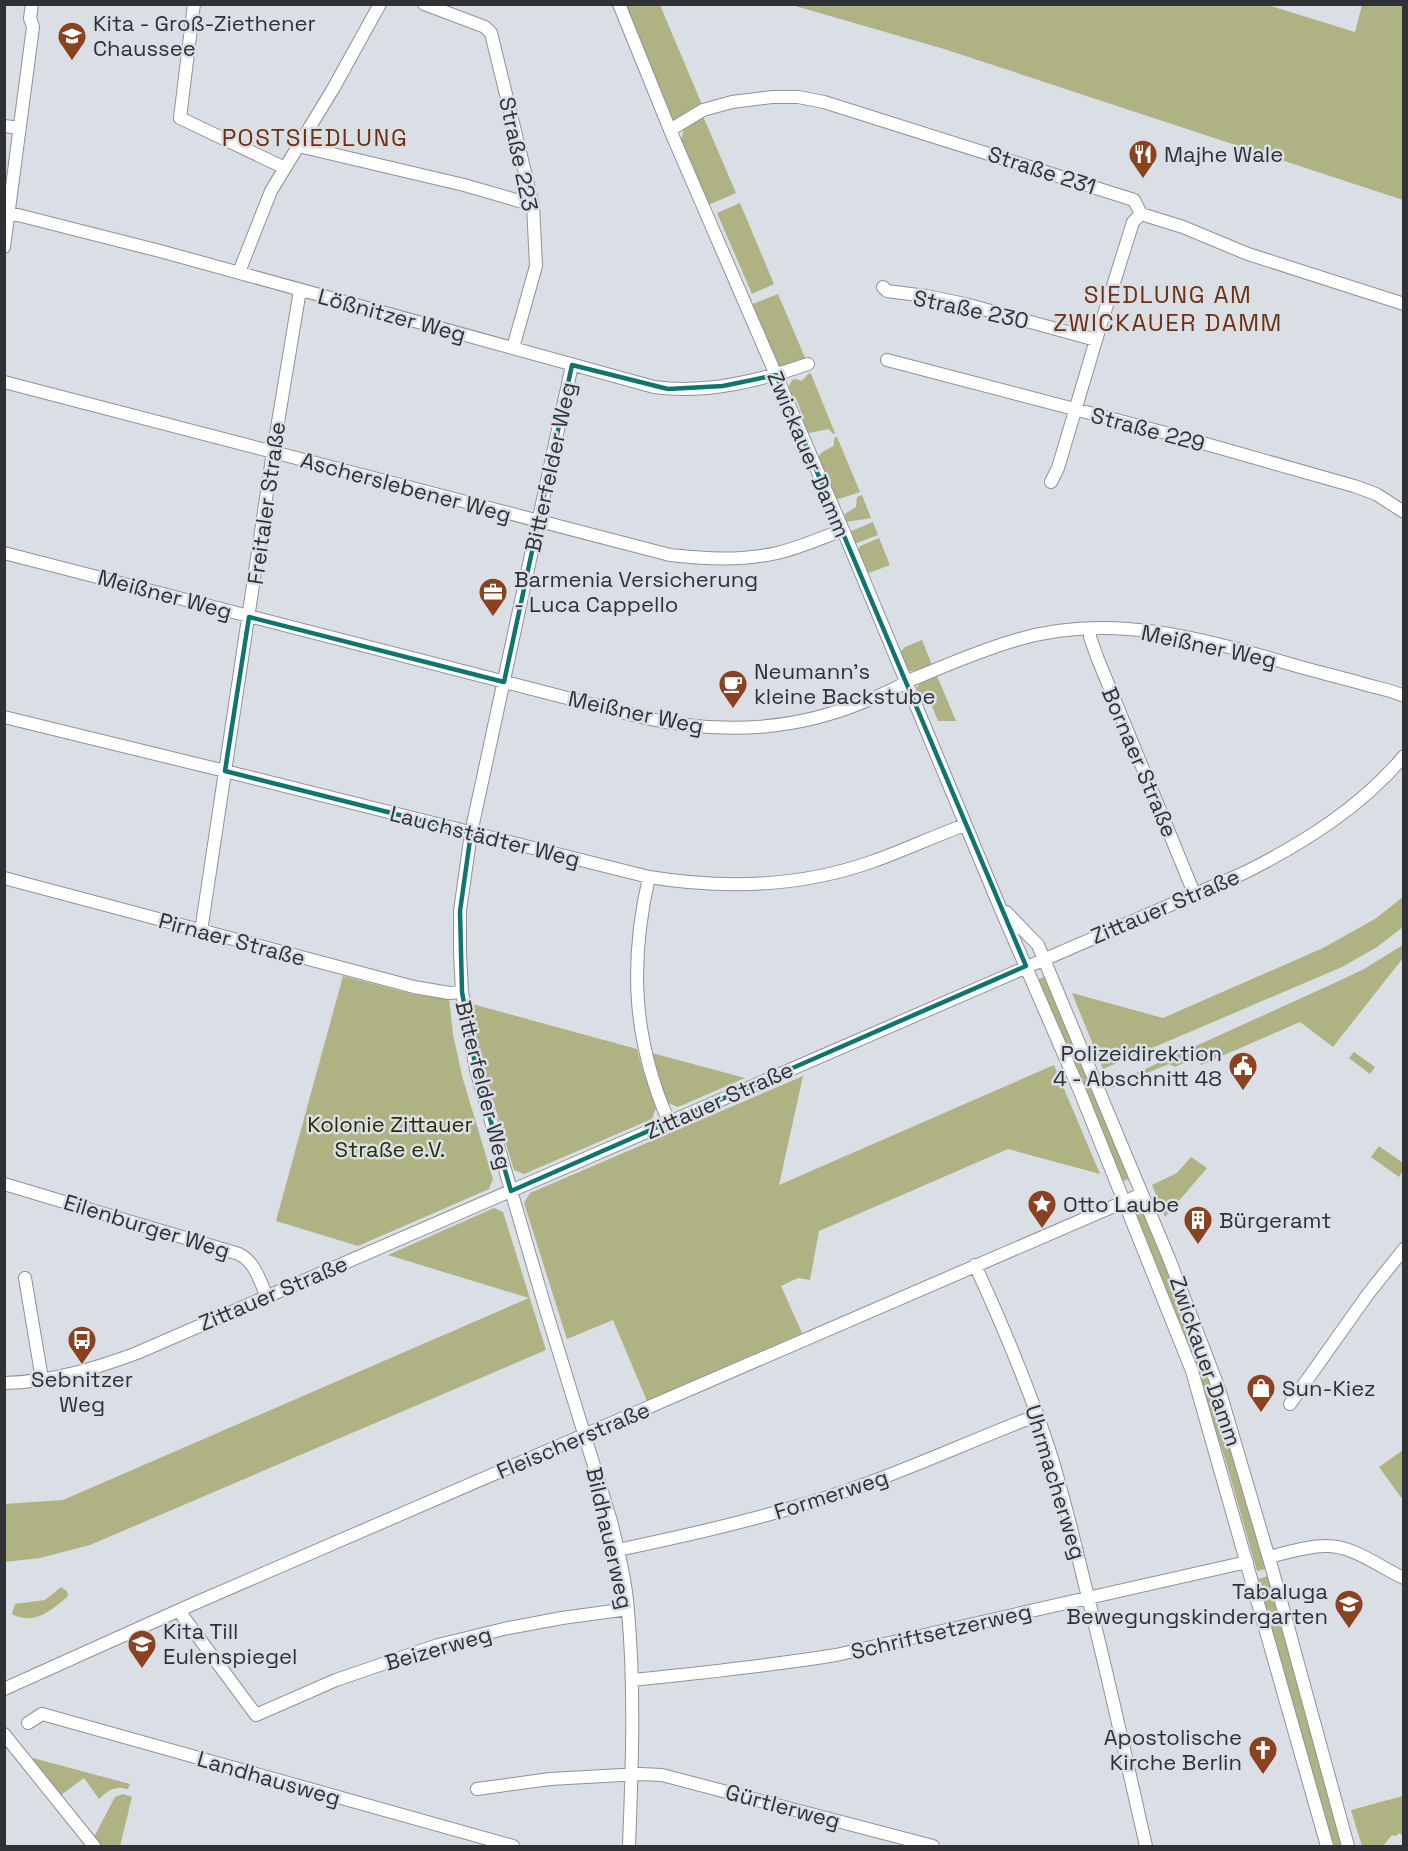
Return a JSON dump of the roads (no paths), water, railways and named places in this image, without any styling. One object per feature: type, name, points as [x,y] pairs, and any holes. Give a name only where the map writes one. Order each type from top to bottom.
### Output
[{"type":"street","points":[[32,4],[30,18],[33,27]]},
{"type":"street","points":[[4,247],[33,27],[38,19],[39,4]]},
{"type":"street","points":[[194,4],[180,118],[285,168]]},
{"type":"street","points":[[239,272],[271,191],[333,89],[380,4]]},
{"type":"street","name":"Straße 223","points":[[424,4],[485,27],[491,33],[533,205],[536,266],[513,348]]},
{"type":"street","name":"Zwickauer Damm","points":[[619,4],[670,130],[843,530],[1026,966],[1192,1371],[1327,1846]]},
{"type":"street","name":"Straße 231","points":[[670,130],[712,107],[753,98],[798,97],[856,111],[1134,200],[1141,214],[1183,227],[1248,254],[1404,304]]},
{"type":"street","points":[[4,126],[20,128]]},
{"type":"street","points":[[298,145],[464,185],[533,205]]},
{"type":"street","name":"Lößnitzer Weg","points":[[10,213],[239,272],[654,387],[700,389],[776,375]]},
{"type":"street","points":[[1051,482],[1058,468],[1133,222],[1141,214]]},
{"type":"street","name":"Straße 230","points":[[883,287],[887,291],[965,304],[1096,340]]},
{"type":"street","name":"Freitaler Straße","points":[[201,931],[273,452],[300,290]]},
{"type":"street","name":"Straße 229","points":[[887,360],[1185,438],[1354,486],[1376,494],[1404,512]]},
{"type":"street","points":[[776,375],[808,363]]},
{"type":"street","name":"Bitterfelder Weg","points":[[545,1307],[476,1070],[462,992],[460,912],[471,833],[572,365]]},
{"type":"street","name":"Ascherslebener Weg","points":[[4,382],[670,555],[705,559],[740,559],[778,553],[843,530]]},
{"type":"street","name":"Meißner Weg","points":[[4,553],[663,722],[701,728],[734,729],[815,718],[856,705],[974,654],[1018,639],[1057,632],[1123,627],[1211,642],[1404,696]]},
{"type":"street","name":"Bornaer Straße","points":[[1090,629],[1090,637],[1097,657],[1194,893]]},
{"type":"street","name":"Lauchstädter Weg","points":[[4,717],[649,878],[702,884],[772,883],[816,877],[869,863],[965,825]]},
{"type":"street","name":"Zittauer Straße","points":[[4,1383],[42,1380],[78,1373],[113,1362],[1246,872],[1327,826],[1376,786],[1404,756]]},
{"type":"street","name":"Pirnaer Straße","points":[[4,878],[414,987],[449,993],[462,992]]},
{"type":"street","points":[[649,878],[642,907],[636,953],[637,992],[641,1031],[649,1070],[669,1122]]},
{"type":"street","name":"Zwickauer Damm","points":[[999,905],[1038,945],[1142,1194],[1219,1389],[1269,1557],[1348,1846]]},
{"type":"street","name":"Eilenburger Weg","points":[[4,1184],[239,1254],[247,1258],[252,1265],[267,1297]]},
{"type":"street","name":"Fleischerstraße","points":[[4,1689],[178,1611],[1142,1194]]},
{"type":"street","points":[[1290,1404],[1368,1294],[1404,1249]]},
{"type":"street","name":"Uhrmacherweg","points":[[975,1265],[1038,1415],[1070,1519],[1146,1846]]},
{"type":"street","points":[[26,1278],[42,1380]]},
{"type":"street","name":"Bildhauerweg","points":[[545,1307],[611,1521],[628,1609],[632,1680],[629,1846]]},
{"type":"street","name":"Formerweg","points":[[618,1550],[787,1510],[834,1495],[927,1461],[1038,1415]]},
{"type":"street","points":[[1269,1557],[1322,1545],[1336,1546],[1358,1554],[1404,1578]]},
{"type":"street","name":"Schriftsetzerweg","points":[[632,1680],[721,1672],[836,1655],[1247,1562]]},
{"type":"street","name":"Beizerweg","points":[[178,1611],[256,1715],[336,1680],[438,1645],[540,1622],[628,1609]]},
{"type":"street","name":"Landhausweg","points":[[28,1723],[42,1714],[513,1846]]},
{"type":"street","points":[[4,1734],[94,1846]]},
{"type":"street","name":"Gürtlerweg","points":[[477,1789],[535,1780],[662,1775],[933,1846]]},
{"type":"place","name":"Kita - Groß-Ziethener Chaussee","points":[[72,62]]},
{"type":"place","name":"Majhe Wale","points":[[1143,180]]},
{"type":"place","name":"Barmenia Versicherung - Luca Cappello","points":[[493,618]]},
{"type":"place","name":"Neumann's kleine Backstube","points":[[733,710]]},
{"type":"place","name":"Polizeidirektion 4 - Abschnitt 48","points":[[1243,1092]]},
{"type":"place","name":"Otto Laube","points":[[1042,1230]]},
{"type":"place","name":"Bürgeramt","points":[[1198,1246]]},
{"type":"place","name":"Sebnitzer Weg","points":[[82,1366]]},
{"type":"place","name":"Sun-Kiez","points":[[1261,1414]]},
{"type":"place","name":"Tabaluga Bewegungskindergarten","points":[[1349,1630]]},
{"type":"place","name":"Kita Till Eulenspiegel","points":[[142,1670]]},
{"type":"place","name":"Apostolische Kirche Berlin","points":[[1263,1776]]},
{"type":"district","name":"POSTSIEDLUNG","points":[[315,138]]},
{"type":"district","name":"SIEDLUNG AM ZWICKAUER DAMM","points":[[1168,309]]},
{"type":"park label","name":"Kolonie Zittauer Straße e.V.","points":[[390,1136]]}]
